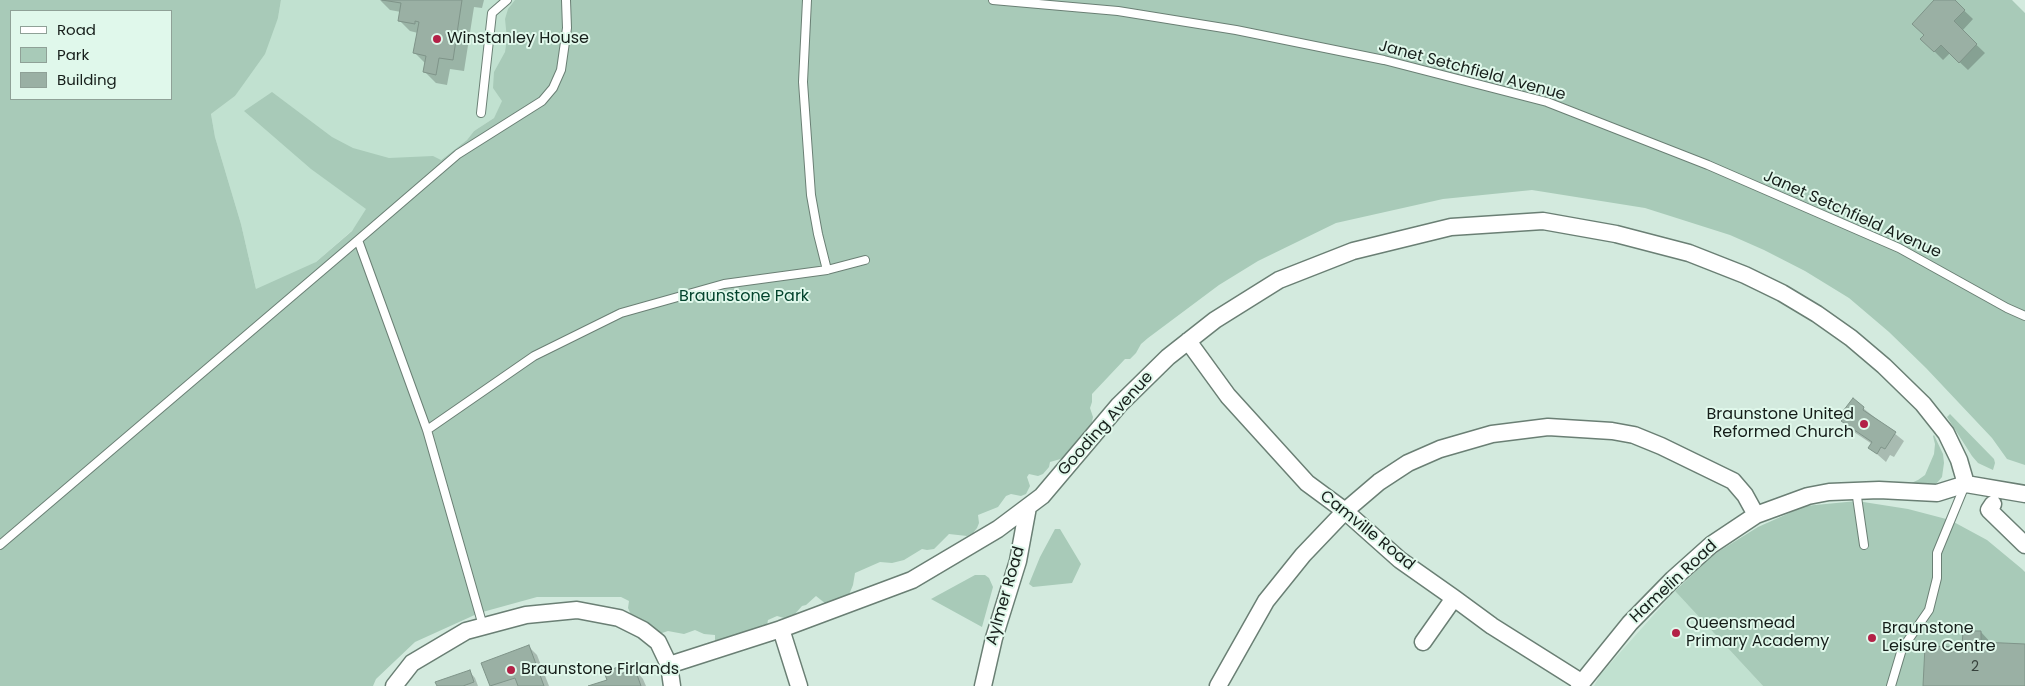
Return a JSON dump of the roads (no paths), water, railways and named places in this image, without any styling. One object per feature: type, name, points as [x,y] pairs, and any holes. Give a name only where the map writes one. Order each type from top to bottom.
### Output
[{"type":"street","name":"Gooding Avenue","points":[[670,665],[781,629],[912,580],[998,529],[1042,496],[1119,404],[1168,357],[1215,320],[1279,280],[1362,248],[1452,227],[1543,221],[1616,234],[1688,253],[1782,293],[1817,314],[1851,338],[1884,366],[1923,404],[1946,433],[1959,460],[1966,484]]},
{"type":"street","name":"Camville Road","points":[[1188,341],[1228,396],[1307,483],[1345,511],[1400,560],[1492,626],[1580,684]]},
{"type":"street","points":[[1218,686],[1266,601],[1303,555],[1345,511],[1379,482],[1408,463],[1440,449],[1492,434],[1548,427],[1612,431],[1634,435],[1661,446],[1733,482],[1745,495],[1756,515]]},
{"type":"street","name":"Hamelin Road","points":[[1580,684],[1630,623],[1673,578],[1711,545],[1756,515],[1808,496],[1856,490],[1936,494],[1966,484]]},
{"type":"street","points":[[1966,484],[2025,494]]},
{"type":"street","points":[[1993,504],[1989,510],[2025,544]]},
{"type":"street","name":"Aylmer Road","points":[[983,686],[994,638],[1018,561],[1028,507]]},
{"type":"street","points":[[1423,642],[1454,598]]},
{"type":"street","points":[[394,686],[412,663],[466,631],[526,615],[577,610],[619,618],[643,630],[658,642],[670,665],[672,686]]},
{"type":"street","points":[[781,629],[799,686]]},
{"type":"lane","points":[[481,113],[492,13],[507,0]]},
{"type":"lane","points":[[0,545],[458,154],[542,101],[554,88],[561,70],[567,28],[566,0]]},
{"type":"lane","points":[[807,0],[803,82],[810,186],[818,234],[827,270]]},
{"type":"lane","name":"Janet Setchfield Avenue","points":[[993,0],[1118,11],[1255,33],[1384,60],[1547,102],[1708,165],[1899,248],[2007,308],[2025,316]]},
{"type":"lane","points":[[358,240],[427,430],[483,626]]},
{"type":"lane","points":[[427,430],[534,356],[621,313],[724,284],[827,270],[865,260]]},
{"type":"lane","points":[[1891,686],[1902,649],[1929,610],[1936,578],[1937,553],[1966,484]]},
{"type":"lane","points":[[1856,490],[1864,545]]},
{"type":"place","name":"Winstanley House","points":[[437,39]]},
{"type":"place","name":"Braunstone United Reformed Church","points":[[1864,424]]},
{"type":"place","name":"Queensmead Primary Academy","points":[[1676,633]]},
{"type":"place","name":"Braunstone Leisure Centre","points":[[1872,638]]},
{"type":"place","name":"Braunstone Firlands","points":[[511,670]]},
{"type":"park label","name":"Braunstone Park","points":[[744,297]]}]
